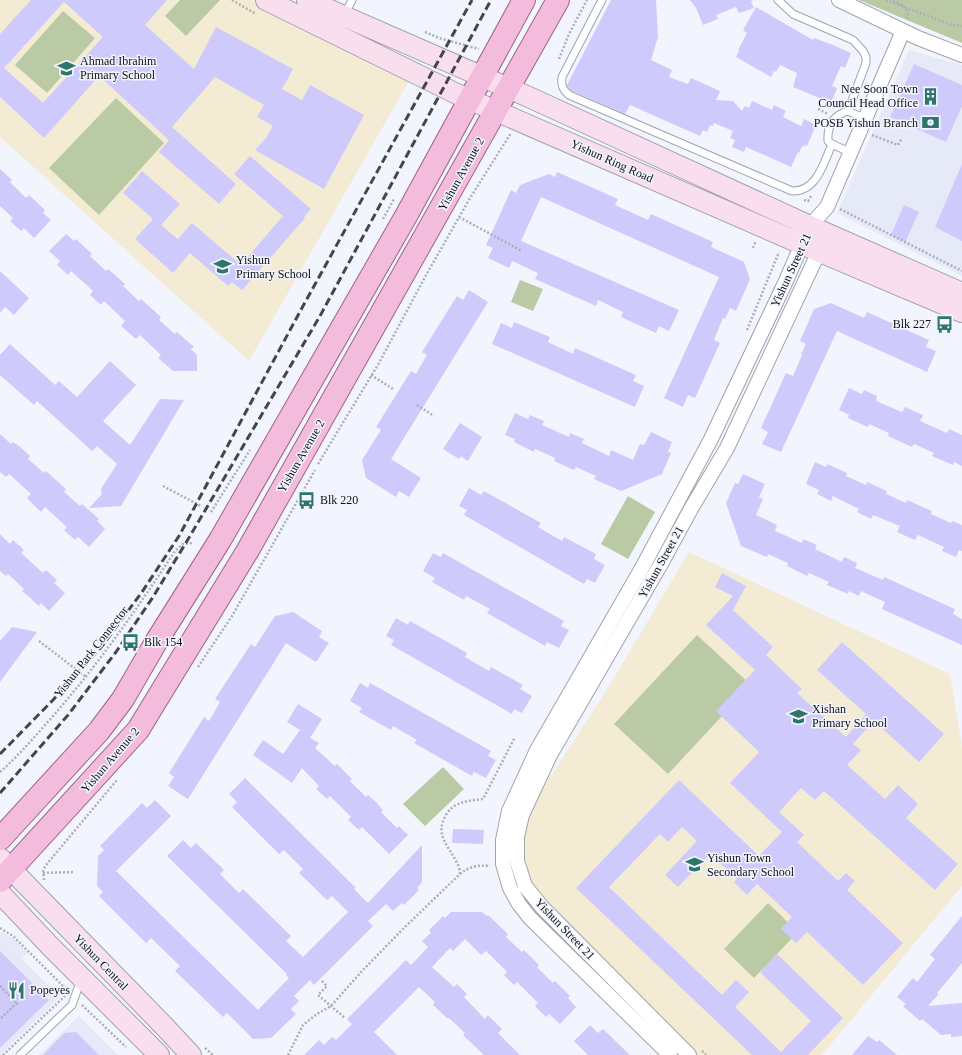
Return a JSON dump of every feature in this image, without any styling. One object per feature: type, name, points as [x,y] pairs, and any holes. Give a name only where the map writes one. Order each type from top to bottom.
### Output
[{"type":"main road","name":"Yishun Ring Road","points":[[266,0],[341,20],[531,98],[813,234],[820,252],[962,312]]},
{"type":"main road","name":"Yishun Ring Road","points":[[307,0],[470,100],[962,293]]},
{"type":"main road","points":[[0,839],[99,731],[123,698],[220,540],[406,216],[524,0]]},
{"type":"main road","name":"Yishun Avenue 2","points":[[4,870],[138,730],[248,550],[558,0]]},
{"type":"main road","points":[[123,698],[138,683],[145,679],[162,675],[170,678]]},
{"type":"main road","name":"Yishun Central","points":[[4,870],[164,1026],[191,1055]]},
{"type":"main road","name":"Yishun Central","points":[[0,893],[72,982],[159,1055]]},
{"type":"street","points":[[839,0],[903,32],[962,55]]},
{"type":"street","name":"Yishun Street 21","points":[[670,1055],[530,918],[519,904],[510,888],[503,864],[502,840],[509,812],[662,562],[692,507],[785,283],[813,234],[833,208],[851,153],[903,32]]},
{"type":"street","name":"Yishun Street 21","points":[[689,1055],[542,907],[525,886],[518,861],[517,837],[522,815],[544,753],[650,554],[719,444],[775,344],[820,252]]},
{"type":"lane","points":[[602,0],[562,77],[561,84],[563,90],[569,95],[792,191],[805,190],[812,184],[816,179],[832,144]]},
{"type":"lane","points":[[778,0],[793,14],[853,40],[864,51],[866,63],[848,111],[834,118],[830,125],[828,136],[828,140],[832,144],[851,153]]},
{"type":"lane","points":[[848,111],[866,119]]},
{"type":"lane","points":[[650,554],[662,562]]},
{"type":"lane","points":[[20,1055],[72,1005],[79,985],[72,982]]},
{"type":"path","points":[[886,0],[952,25],[962,26]]},
{"type":"path","points":[[893,0],[905,8],[908,12],[908,17],[903,32]]},
{"type":"path","points":[[872,135],[898,145],[902,138]]},
{"type":"path","points":[[833,208],[962,271]]},
{"type":"path","points":[[459,217],[522,251]]},
{"type":"path","points":[[753,248],[757,240]]},
{"type":"path","points":[[371,375],[393,389]]},
{"type":"path","points":[[417,405],[434,416]]},
{"type":"path","points":[[163,486],[200,506]]},
{"type":"path","name":"Yishun Park Connector","points":[[0,772],[15,759],[86,677],[126,625],[175,551],[183,544],[193,543]]},
{"type":"path","points":[[39,641],[86,677]]},
{"type":"path","points":[[460,874],[458,864],[445,842],[441,831],[441,823],[447,812],[454,806],[466,800],[483,799],[515,737]]},
{"type":"path","points":[[288,1055],[304,1025],[317,1014],[331,1006],[362,971],[405,927],[460,874],[467,869],[478,865],[493,866]]},
{"type":"path","points":[[43,873],[74,872]]},
{"type":"path","points":[[322,981],[327,986],[318,995],[344,1018]]},
{"type":"path","points":[[3,1055],[64,997],[72,982]]},
{"type":"path","points":[[0,986],[17,1003],[0,1020]]},
{"type":"shaded area","name":"Yishun Primary School","points":[[0,0],[252,0],[409,81],[249,361],[0,137]]},
{"type":"shaded area","points":[[909,50],[962,65],[962,276],[837,213]]},
{"type":"shaded area","points":[[689,552],[950,674],[962,747],[962,886],[822,1055],[698,1055],[529,882],[522,848],[523,819],[609,686]]},
{"type":"shaded area","points":[[0,932],[14,939],[28,953],[22,959],[60,997],[0,1055]]},
{"type":"shaded area","points":[[79,1016],[118,1055],[39,1055]]},
{"type":"green space","points":[[180,0],[220,0],[186,36],[165,16]]},
{"type":"green space","points":[[859,0],[962,0],[962,43]]},
{"type":"green space","points":[[63,11],[95,38],[47,93],[15,65]]},
{"type":"green space","points":[[116,98],[164,143],[99,215],[49,168]]},
{"type":"green space","points":[[520,280],[543,289],[533,311],[511,302]]},
{"type":"green space","points":[[628,496],[655,512],[628,559],[601,544]]},
{"type":"green space","points":[[697,635],[751,685],[668,774],[614,724]]},
{"type":"green space","points":[[443,767],[464,789],[425,826],[403,804]]},
{"type":"green space","points":[[768,903],[798,932],[754,978],[724,949]]},
{"type":"building","points":[[31,0],[167,0],[145,25],[194,69],[216,27],[293,69],[282,89],[302,100],[310,85],[364,115],[324,189],[255,150],[266,138],[273,126],[257,117],[264,105],[215,77],[172,127],[236,184],[219,204],[159,152],[169,140],[99,76],[44,138],[0,97],[0,34]],"holes":[[[64,2],[103,37],[43,103],[4,68]]]},
{"type":"building","points":[[611,0],[656,0],[658,37],[651,60],[672,70],[669,77],[688,84],[691,78],[720,91],[716,100],[733,101],[742,111],[745,106],[749,108],[752,101],[772,110],[774,105],[786,111],[783,117],[801,126],[804,119],[816,125],[807,146],[802,146],[791,167],[746,147],[744,152],[732,147],[735,140],[730,138],[733,131],[714,123],[713,126],[710,125],[707,132],[703,130],[700,136],[630,105],[625,114],[570,90],[567,85]]},
{"type":"building","points":[[690,0],[753,0],[751,2],[754,8],[739,13],[736,7],[716,15],[718,19],[703,25],[696,8]]},
{"type":"building","points":[[756,7],[813,40],[814,38],[851,53],[845,68],[841,66],[832,86],[837,88],[831,103],[793,87],[797,73],[780,65],[771,77],[736,57],[747,33],[743,30]]},
{"type":"building","name":"Nee Soon Town Council Head Office","points":[[914,64],[962,85],[962,106],[946,142],[890,117]]},
{"type":"building","points":[[250,156],[311,209],[304,217],[305,218],[242,290],[232,282],[228,286],[190,253],[173,273],[135,239],[153,219],[123,193],[142,171],[180,204],[161,225],[178,239],[192,223],[241,265],[283,216],[234,174]]},
{"type":"building","points":[[962,164],[962,241],[935,227]]},
{"type":"building","points":[[0,169],[12,180],[10,182],[26,198],[29,195],[45,210],[43,213],[51,220],[34,238],[24,228],[21,231],[10,221],[13,218],[0,206]]},
{"type":"building","points":[[557,172],[618,199],[615,205],[648,220],[651,214],[713,242],[711,247],[744,262],[750,279],[736,311],[730,308],[725,319],[723,318],[714,340],[720,343],[695,398],[688,395],[683,407],[664,398],[719,277],[541,197],[521,241],[679,310],[669,331],[659,326],[656,333],[621,317],[623,312],[598,300],[596,306],[535,279],[538,273],[512,261],[509,268],[488,258],[493,248],[486,245],[511,190],[516,193],[520,185],[549,174],[555,177]]},
{"type":"building","points":[[904,205],[919,212],[905,242],[891,235]]},
{"type":"building","points":[[66,234],[74,241],[76,239],[92,254],[90,256],[106,271],[108,269],[114,274],[125,284],[123,286],[139,301],[141,299],[161,317],[159,320],[175,334],[177,332],[194,347],[191,349],[197,355],[197,371],[173,371],[158,358],[161,355],[140,335],[136,339],[121,326],[125,321],[104,301],[101,305],[90,295],[93,291],[71,271],[68,275],[57,265],[60,261],[49,251]]},
{"type":"building","points":[[0,271],[29,298],[14,315],[5,307],[0,313]]},
{"type":"building","points":[[469,290],[488,302],[391,459],[421,478],[409,497],[399,491],[396,497],[366,478],[362,460],[381,430],[376,427],[411,371],[416,374],[427,355],[422,352],[457,296],[463,300]]},
{"type":"building","points":[[831,303],[864,318],[867,312],[929,340],[926,347],[936,351],[927,372],[837,331],[781,452],[762,444],[768,432],[761,428],[786,373],[793,376],[806,344],[800,341],[814,309]]},
{"type":"building","points":[[514,322],[550,337],[548,342],[573,354],[575,348],[636,375],[633,381],[644,386],[635,407],[492,344],[501,323],[512,328]]},
{"type":"building","points":[[10,344],[55,385],[59,381],[77,397],[110,361],[136,385],[103,421],[130,445],[160,399],[184,400],[121,506],[89,508],[102,494],[101,489],[117,464],[97,446],[92,451],[37,401],[34,405],[0,375],[0,355]]},
{"type":"building","points":[[849,388],[862,394],[864,390],[877,396],[876,401],[902,412],[905,407],[923,415],[920,421],[947,433],[949,429],[962,435],[962,466],[954,462],[953,465],[932,456],[934,453],[914,444],[912,447],[888,436],[889,433],[869,424],[868,427],[848,418],[849,415],[839,410]]},
{"type":"building","points":[[515,413],[528,419],[530,415],[544,421],[542,425],[569,437],[570,433],[584,439],[582,443],[609,456],[611,450],[633,460],[640,444],[644,445],[651,432],[672,442],[668,452],[671,453],[662,474],[621,491],[594,479],[596,476],[576,467],[574,470],[554,461],[555,458],[535,449],[534,452],[514,442],[515,439],[505,435]]},
{"type":"building","points":[[460,423],[482,437],[468,461],[461,456],[459,459],[443,449]]},
{"type":"building","points":[[0,434],[11,444],[13,442],[19,446],[30,456],[28,459],[44,473],[46,471],[66,489],[64,492],[80,506],[82,504],[99,519],[97,521],[105,529],[89,547],[78,537],[75,540],[64,530],[67,527],[45,507],[41,512],[27,498],[31,494],[9,474],[6,477],[0,472]]},
{"type":"building","points":[[815,462],[826,467],[827,464],[847,473],[846,476],[866,485],[867,482],[887,491],[886,494],[906,503],[907,500],[932,511],[931,514],[951,523],[952,521],[962,525],[962,551],[959,550],[956,557],[942,551],[944,547],[918,535],[915,540],[897,532],[900,526],[873,515],[871,519],[857,512],[859,509],[833,496],[831,501],[817,494],[819,490],[806,484]]},
{"type":"building","points":[[743,474],[765,484],[759,497],[763,499],[756,515],[777,525],[775,531],[802,543],[803,539],[817,545],[815,549],[842,562],[844,557],[857,563],[855,568],[883,580],[884,577],[955,609],[953,614],[962,619],[962,645],[882,609],[885,602],[861,591],[859,596],[849,591],[848,594],[827,585],[829,582],[809,573],[807,576],[787,566],[788,563],[768,554],[767,557],[741,546],[726,503],[735,483],[738,484]]},
{"type":"building","points":[[469,488],[481,495],[484,491],[541,523],[538,527],[562,541],[564,537],[596,554],[594,559],[605,565],[595,583],[587,579],[584,584],[464,515],[467,510],[459,506]]},
{"type":"building","points":[[0,534],[10,544],[13,540],[24,550],[21,553],[43,573],[46,570],[57,580],[54,583],[65,593],[49,611],[41,603],[39,606],[22,591],[24,589],[8,574],[6,576],[0,571]]},
{"type":"building","points":[[433,553],[441,557],[443,553],[564,621],[561,626],[569,630],[559,648],[547,642],[545,646],[487,613],[490,609],[466,596],[464,600],[432,582],[435,578],[423,571]]},
{"type":"building","points":[[722,573],[746,586],[733,610],[773,647],[766,655],[802,689],[797,693],[846,737],[866,714],[817,670],[842,642],[944,734],[919,762],[874,721],[853,744],[861,750],[847,765],[885,799],[898,785],[918,804],[906,818],[958,864],[935,890],[824,791],[815,800],[801,788],[779,812],[804,835],[797,842],[838,881],[846,873],[855,881],[847,890],[903,943],[863,985],[807,932],[796,943],[781,929],[792,917],[757,884],[747,895],[734,882],[737,879],[710,854],[678,887],[665,875],[697,841],[682,827],[668,842],[660,834],[609,887],[722,995],[736,980],[749,992],[735,1007],[781,1052],[811,1021],[760,972],[777,954],[843,1018],[808,1055],[752,1055],[576,888],[679,780],[759,856],[782,832],[730,783],[759,752],[716,711],[755,670],[706,625],[733,596],[715,587]]},
{"type":"building","points":[[293,612],[322,631],[319,637],[329,643],[316,662],[286,643],[188,799],[168,786],[174,777],[169,773],[204,717],[209,721],[220,702],[215,699],[251,644],[255,647],[275,616]]},
{"type":"building","points":[[396,618],[408,625],[410,621],[467,653],[465,657],[489,671],[491,667],[523,685],[520,689],[532,696],[522,713],[514,709],[512,714],[391,645],[394,640],[386,636]]},
{"type":"building","points":[[12,627],[37,632],[0,682],[0,641]]},
{"type":"building","points":[[360,683],[368,688],[370,683],[491,751],[488,756],[496,760],[486,778],[474,772],[472,776],[414,743],[417,740],[393,726],[391,730],[359,712],[362,708],[350,701]]},
{"type":"building","points":[[298,704],[322,719],[310,738],[319,743],[315,748],[335,766],[337,764],[352,779],[350,781],[366,797],[368,795],[377,803],[383,810],[381,812],[397,828],[399,826],[408,835],[389,854],[362,827],[359,830],[348,820],[351,817],[330,796],[327,799],[316,789],[319,786],[302,768],[292,783],[253,755],[263,740],[283,754],[300,730],[287,722]]},
{"type":"building","points":[[245,778],[356,888],[354,889],[368,903],[422,845],[422,882],[417,888],[419,890],[404,905],[402,903],[393,911],[386,904],[368,921],[373,926],[314,985],[310,980],[294,996],[299,1001],[291,1009],[296,1014],[271,1038],[253,1039],[227,1013],[223,1017],[175,971],[180,966],[151,938],[146,943],[99,896],[103,892],[97,886],[98,856],[104,850],[100,846],[142,803],[147,808],[155,800],[171,816],[116,871],[258,1010],[289,978],[286,975],[287,974],[167,856],[183,840],[191,848],[196,843],[224,870],[220,874],[239,893],[243,889],[291,936],[286,941],[303,957],[348,912],[332,896],[327,900],[299,873],[303,869],[284,850],[279,854],[232,807],[237,802],[229,794]]},
{"type":"building","points":[[453,829],[484,830],[483,844],[452,843]]},
{"type":"building","points":[[451,912],[482,912],[487,916],[488,915],[508,934],[506,937],[522,952],[524,950],[539,965],[537,967],[553,983],[555,981],[570,996],[568,998],[576,1007],[560,1024],[549,1014],[546,1017],[535,1006],[538,1003],[517,982],[514,985],[504,975],[507,972],[486,951],[481,955],[465,939],[453,951],[450,948],[432,967],[454,987],[457,984],[467,994],[464,997],[485,1019],[488,1015],[502,1029],[498,1033],[520,1055],[484,1055],[463,1035],[465,1033],[433,1005],[435,1002],[419,987],[374,1032],[397,1055],[304,1055],[319,1040],[324,1045],[332,1037],[336,1040],[352,1024],[347,1019],[406,960],[411,965],[428,947],[422,941],[431,933],[429,930],[443,916],[445,918]]},
{"type":"building","points":[[962,916],[962,963],[928,1006],[962,1003],[962,1036],[951,1037],[951,1034],[941,1035],[922,1019],[920,1021],[903,1006],[906,1004],[897,997],[913,978],[917,982],[935,959],[930,955]]},
{"type":"building","points":[[0,951],[49,1000],[0,1048]]},
{"type":"building","points":[[590,1025],[598,1033],[603,1029],[630,1055],[588,1055],[574,1041]]},
{"type":"building","points":[[76,1032],[99,1055],[43,1055],[64,1033]]},
{"type":"building","points":[[868,1036],[877,1042],[879,1040],[897,1055],[852,1055]]},
{"type":"railway","points":[[0,754],[53,700],[102,646],[142,592],[179,536],[303,306],[472,0]]},
{"type":"railway","points":[[0,793],[68,715],[116,652],[153,597],[320,316],[491,0]]},
{"type":"place","name":"Ahmad Ibrahim Primary School","points":[[67,68]]},
{"type":"place","name":"Nee Soon Town Council Head Office","points":[[931,96]]},
{"type":"place","name":"POSB Yishun Branch","points":[[931,123]]},
{"type":"place","name":"Yishun Primary School","points":[[223,267]]},
{"type":"place","name":"Blk 227","points":[[944,324]]},
{"type":"place","name":"Blk 220","points":[[307,500]]},
{"type":"place","name":"Blk 154","points":[[131,642]]},
{"type":"place","name":"Xishan Primary School","points":[[799,716]]},
{"type":"place","name":"Yishun Town Secondary School","points":[[694,865]]},
{"type":"place","name":"Popeyes","points":[[17,990]]}]
